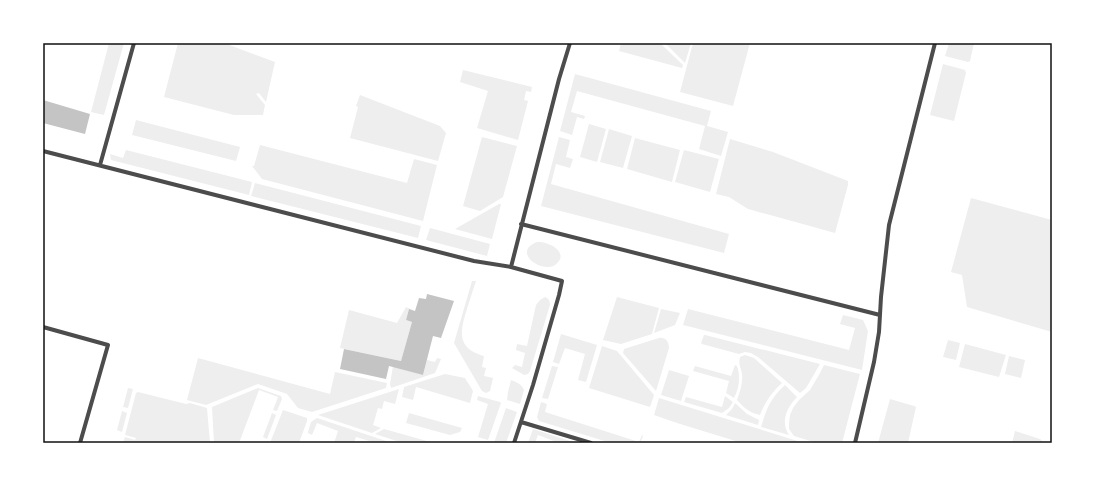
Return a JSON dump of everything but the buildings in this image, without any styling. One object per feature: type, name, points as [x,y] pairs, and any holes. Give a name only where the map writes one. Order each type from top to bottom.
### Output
[{"type":"street","points":[[100,165],[134,43]]},
{"type":"street","points":[[511,267],[559,79],[570,43]]},
{"type":"street","points":[[855,443],[874,362],[879,332],[881,297],[889,224],[935,43]]},
{"type":"street","points":[[43,151],[474,261],[511,267],[562,280],[522,422],[514,443]]},
{"type":"street","points":[[521,224],[880,315]]},
{"type":"street","points":[[43,327],[108,345],[80,443]]},
{"type":"street","points":[[522,422],[591,443]]},
{"type":"shaded area","points":[[109,43],[124,43],[104,115],[91,112]]},
{"type":"shaded area","points":[[178,43],[224,43],[275,62],[266,102],[259,93],[256,94],[265,105],[263,115],[234,115],[164,97]]},
{"type":"shaded area","points":[[621,43],[660,43],[683,65],[682,68],[619,51]]},
{"type":"shaded area","points":[[665,43],[691,43],[685,63]]},
{"type":"shaded area","points":[[693,43],[750,43],[733,106],[680,92]]},
{"type":"shaded area","points":[[949,43],[974,43],[970,61],[968,62],[945,56]]},
{"type":"shaded area","points":[[943,64],[965,70],[966,73],[954,121],[930,115]]},
{"type":"shaded area","points":[[463,70],[532,87],[531,92],[526,91],[524,100],[528,101],[518,140],[477,128],[488,91],[460,82]]},
{"type":"shaded area","points":[[575,74],[711,111],[707,126],[728,132],[721,156],[699,149],[705,126],[577,91],[571,112],[585,116],[584,119],[577,117],[572,135],[560,131]]},
{"type":"shaded area","points":[[360,95],[440,126],[446,133],[438,161],[350,138],[358,107],[356,106]]},
{"type":"shaded area","points":[[136,120],[240,147],[236,161],[132,135]]},
{"type":"shaded area","points":[[589,124],[606,129],[597,162],[580,157]]},
{"type":"shaded area","points":[[609,129],[632,136],[623,168],[600,162]]},
{"type":"shaded area","points":[[482,137],[517,146],[503,197],[480,211],[463,206]]},
{"type":"shaded area","points":[[559,137],[570,140],[566,157],[573,159],[570,168],[556,164],[551,184],[729,234],[724,253],[541,206]]},
{"type":"shaded area","points":[[635,138],[680,150],[672,182],[627,169]]},
{"type":"shaded area","points":[[730,139],[773,152],[848,181],[835,233],[748,209],[729,197],[716,194]]},
{"type":"shaded area","points":[[260,145],[407,183],[414,159],[437,165],[423,221],[262,179],[252,166],[254,166]]},
{"type":"shaded area","points":[[126,150],[252,182],[249,195],[111,160],[110,154],[123,158]]},
{"type":"shaded area","points":[[684,150],[719,159],[710,192],[675,182]]},
{"type":"shaded area","points":[[255,183],[421,226],[418,238],[251,196]]},
{"type":"shaded area","points":[[971,198],[1052,220],[1052,332],[967,307],[962,275],[951,272]]},
{"type":"shaded area","points":[[501,204],[492,239],[455,229]]},
{"type":"shaded area","points":[[430,228],[490,244],[487,256],[426,240]]},
{"type":"shaded area","points":[[537,242],[547,243],[560,252],[561,256],[555,265],[543,267],[531,261],[527,251],[530,246]]},
{"type":"shaded area","points":[[472,281],[476,281],[463,324],[462,338],[464,343],[475,353],[484,356],[482,367],[486,368],[484,376],[493,378],[490,391],[486,393],[482,391],[454,343]]},
{"type":"shaded area","points":[[545,297],[549,300],[550,305],[530,371],[528,374],[524,375],[512,368],[515,365],[522,367],[525,353],[516,350],[517,344],[527,346],[536,305]]},
{"type":"shaded area","points":[[617,297],[659,308],[652,334],[621,344],[603,340]]},
{"type":"shaded area","points":[[406,307],[415,311],[409,309],[406,320],[412,322],[401,361],[340,348],[349,310],[397,323]]},
{"type":"shaded area","points":[[661,309],[680,313],[675,325],[654,333]]},
{"type":"shaded area","points":[[688,309],[849,350],[855,328],[840,324],[843,315],[863,320],[868,331],[862,370],[683,325]]},
{"type":"shaded area","points":[[561,334],[597,345],[586,382],[578,380],[585,354],[565,348],[559,364],[553,362]]},
{"type":"shaded area","points":[[704,335],[820,364],[806,388],[800,393],[758,357],[751,353],[745,352],[739,354],[702,344]]},
{"type":"shaded area","points":[[659,338],[666,340],[669,348],[656,391],[623,353],[624,349]]},
{"type":"shaded area","points":[[948,340],[960,343],[956,360],[943,357]]},
{"type":"shaded area","points":[[965,344],[1006,355],[999,377],[959,367]]},
{"type":"shaded area","points":[[602,346],[617,351],[654,395],[650,407],[589,388]]},
{"type":"shaded area","points":[[745,355],[754,358],[782,383],[769,398],[760,415],[747,410],[737,400],[742,381],[739,360],[740,357]]},
{"type":"shaded area","points":[[1009,356],[1025,360],[1021,378],[1005,374]]},
{"type":"shaded area","points":[[198,358],[330,394],[335,372],[387,383],[386,388],[312,412],[298,408],[287,394],[258,384],[206,405],[187,400]]},
{"type":"shaded area","points":[[437,358],[441,359],[435,373],[391,388],[390,384],[393,366],[423,375],[427,360],[435,362]]},
{"type":"shaded area","points":[[735,365],[737,366],[739,379],[734,398],[726,393],[729,381],[693,371],[695,366],[731,376]]},
{"type":"shaded area","points":[[824,365],[860,374],[842,443],[817,443],[794,436],[789,429],[790,415],[793,408],[810,390]]},
{"type":"shaded area","points":[[552,366],[558,367],[548,399],[542,398]]},
{"type":"shaded area","points":[[669,370],[689,376],[681,401],[661,395]]},
{"type":"shaded area","points":[[445,374],[465,378],[473,391],[470,403],[416,387],[413,400],[402,397],[404,387]]},
{"type":"shaded area","points":[[511,380],[517,382],[524,390],[520,404],[507,400]]},
{"type":"shaded area","points":[[785,385],[797,397],[790,405],[786,415],[785,425],[789,435],[761,427],[770,404]]},
{"type":"shaded area","points":[[128,388],[133,389],[128,408],[123,407]]},
{"type":"shaded area","points":[[258,388],[281,396],[282,399],[277,411],[273,410],[278,397],[259,390],[239,443],[214,443],[212,407]]},
{"type":"shaded area","points":[[399,389],[395,404],[384,401],[382,409],[378,408],[373,425],[381,428],[372,433],[318,415]]},
{"type":"shaded area","points":[[138,392],[207,408],[210,443],[123,443],[125,437],[135,440],[136,438],[125,435],[136,393]]},
{"type":"shaded area","points":[[478,396],[501,403],[488,440],[478,437],[488,404],[477,400]]},
{"type":"shaded area","points":[[725,396],[733,402],[729,408],[722,413],[684,402],[686,397],[722,407]]},
{"type":"shaded area","points":[[659,398],[804,443],[742,443],[677,423],[654,415]]},
{"type":"shaded area","points":[[890,399],[916,407],[908,443],[878,443]]},
{"type":"shaded area","points":[[541,402],[547,404],[545,412],[639,442],[642,435],[643,436],[640,443],[611,443],[539,421],[537,417]]},
{"type":"shaded area","points":[[735,403],[747,414],[759,420],[758,425],[726,415]]},
{"type":"shaded area","points":[[506,408],[517,412],[506,443],[494,443]]},
{"type":"shaded area","points":[[283,410],[307,418],[299,443],[270,443]]},
{"type":"shaded area","points":[[122,411],[127,413],[122,432],[117,430]]},
{"type":"shaded area","points":[[272,413],[276,415],[267,439],[263,437]]},
{"type":"shaded area","points":[[409,413],[462,428],[460,432],[450,435],[406,423]]},
{"type":"shaded area","points":[[317,418],[392,443],[376,443],[356,437],[354,443],[334,443],[338,431],[317,423],[312,435],[308,433],[311,422]]},
{"type":"shaded area","points":[[384,429],[434,443],[403,443],[375,434]]},
{"type":"shaded area","points":[[533,429],[576,443],[559,443],[538,435],[535,443],[528,443]]},
{"type":"shaded area","points":[[1015,431],[1040,439],[1044,443],[1012,443]]}]
